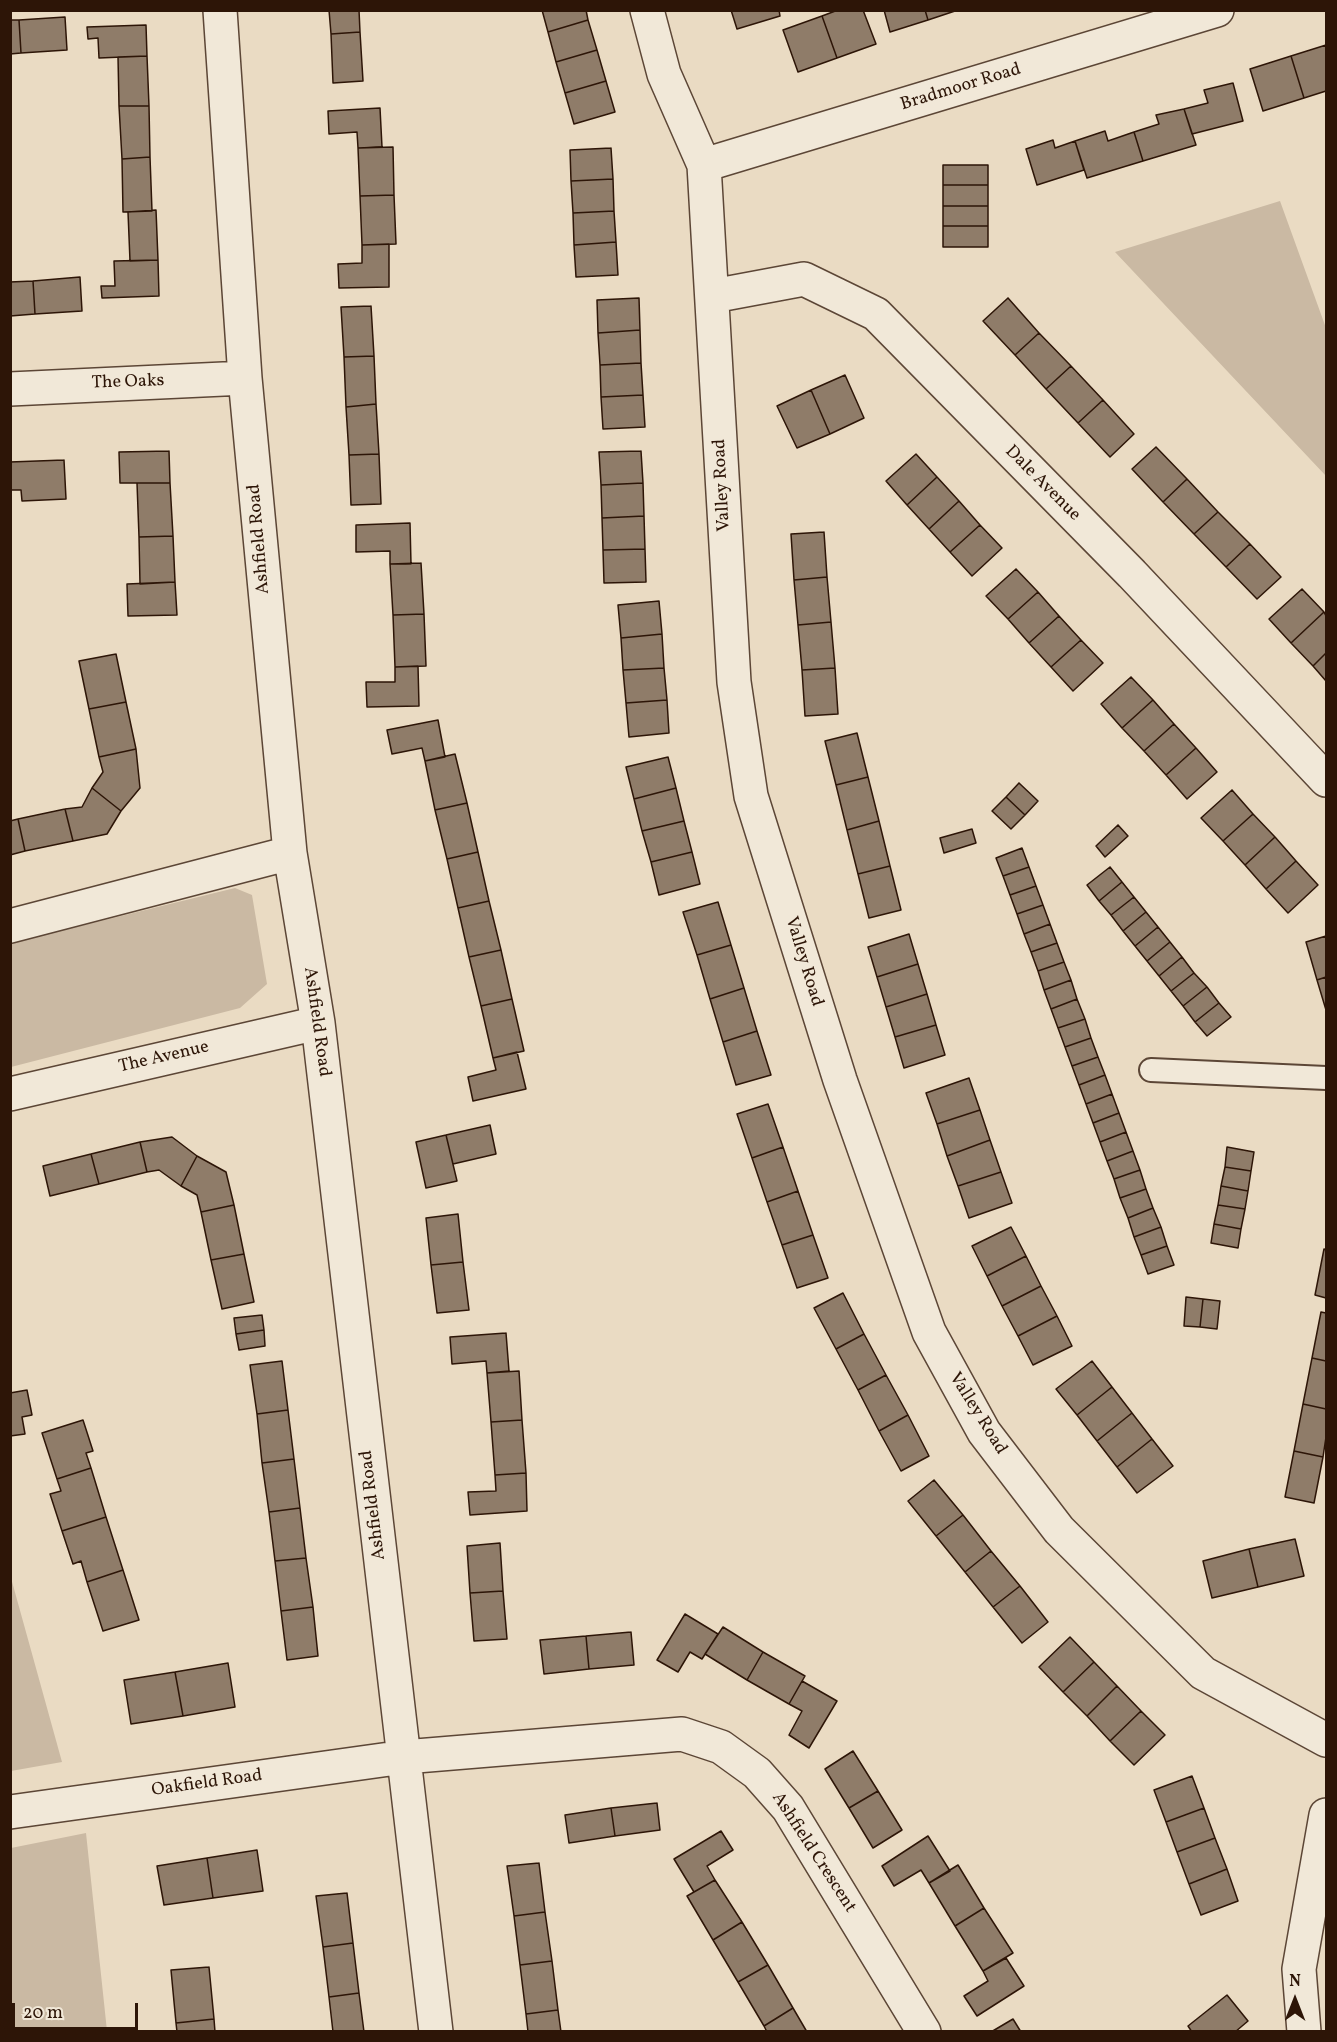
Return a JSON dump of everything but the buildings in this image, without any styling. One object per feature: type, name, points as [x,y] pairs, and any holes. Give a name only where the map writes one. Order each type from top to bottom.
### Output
[{"type":"street","name":"Ashfield Road","points":[[220,10],[245,378],[290,853],[318,1023],[436,2031]]},
{"type":"street","name":"Valley Road","points":[[647,10],[664,74],[704,165],[734,682],[751,796],[840,1080],[929,1332],[984,1432],[1059,1530],[1203,1673],[1326,1740]]},
{"type":"street","name":"Bradmoor Road","points":[[704,165],[1217,10]]},
{"type":"street","name":"Dale Avenue","points":[[713,296],[804,279],[876,314],[1132,574],[1326,780]]},
{"type":"street","name":"The Oaks","points":[[10,389],[245,378]]},
{"type":"street","points":[[10,927],[290,853]]},
{"type":"street","name":"The Avenue","points":[[10,1094],[318,1023]]},
{"type":"street","name":"Ashfield Crescent","points":[[404,1757],[682,1734],[721,1747],[757,1773],[788,1808],[924,2031]]},
{"type":"street","name":"Oakfield Road","points":[[10,1812],[404,1757]]},
{"type":"street","points":[[1304,2031],[1299,1969],[1326,1815]]},
{"type":"lane","points":[[1151,1070],[1326,1078]]},
{"type":"shaded area","points":[[1280,201],[1326,328],[1326,476],[1115,252]]},
{"type":"shaded area","points":[[235,888],[252,895],[267,984],[240,1008],[11,1067],[11,943]]},
{"type":"shaded area","points":[[11,1578],[62,1762],[10,1771]]},
{"type":"shaded area","points":[[86,1833],[107,2031],[11,2031],[11,1848]]}]
